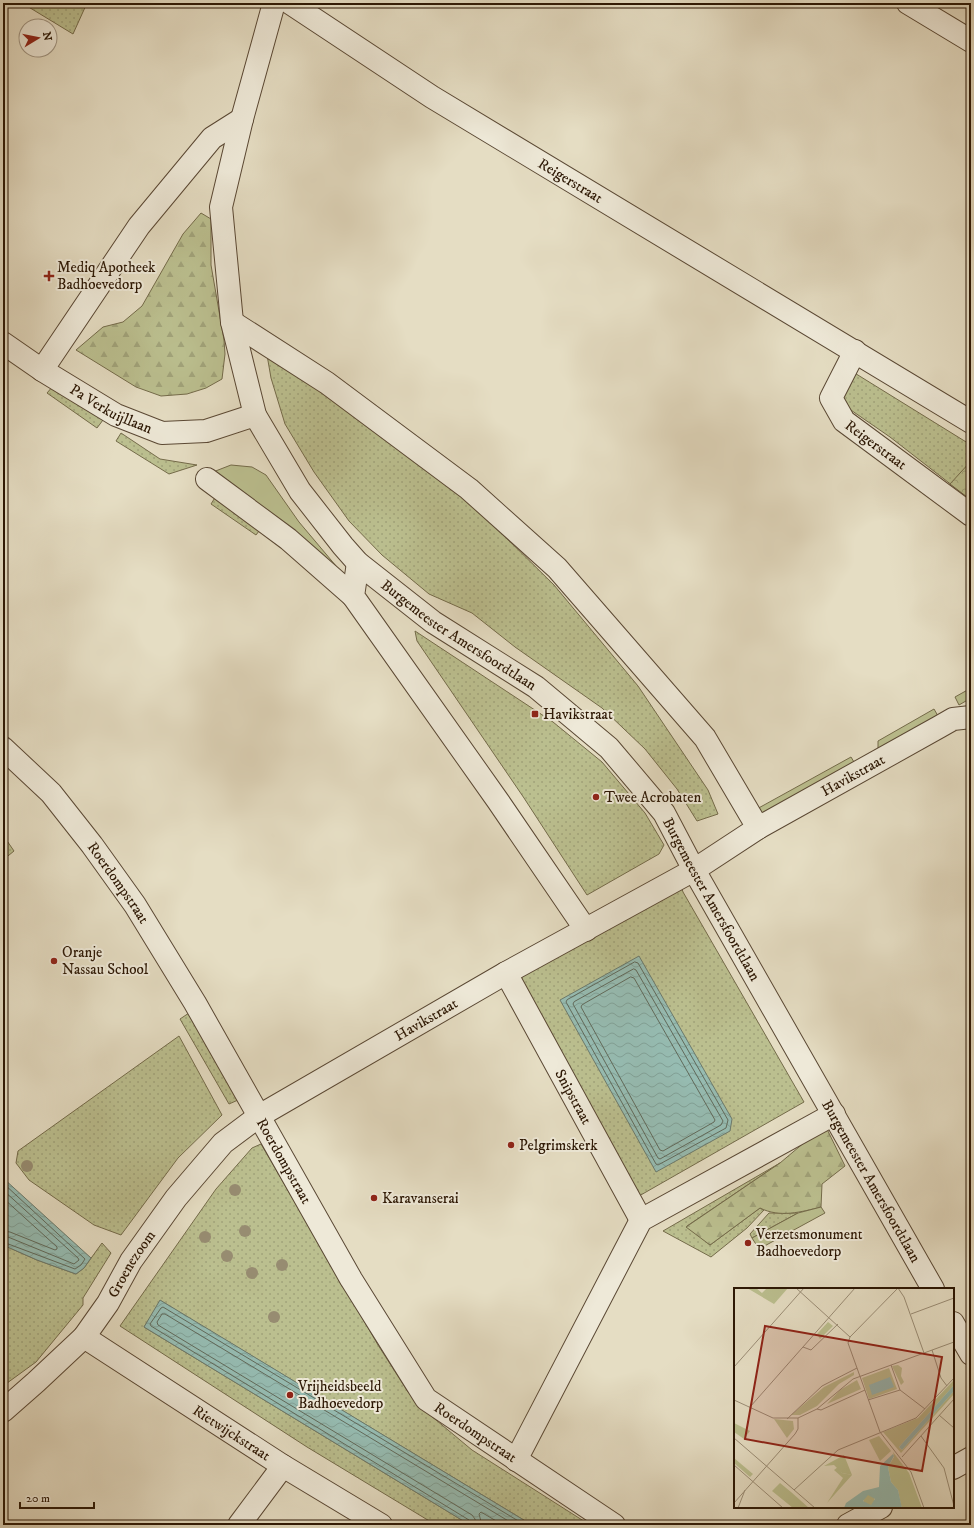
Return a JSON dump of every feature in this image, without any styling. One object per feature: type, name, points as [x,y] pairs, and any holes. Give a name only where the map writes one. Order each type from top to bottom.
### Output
[{"type":"street","name":"Burgemeester Amersfoordtlaan","points":[[274,3],[242,119],[221,207],[232,322],[255,415],[300,491],[358,563],[433,622],[536,687],[609,748],[664,813],[694,870],[933,1288]]},
{"type":"street","name":"Reigerstraat","points":[[290,3],[432,98],[971,422]]},
{"type":"street","points":[[908,3],[971,41]]},
{"type":"street","points":[[42,370],[139,226],[212,138],[242,119]]},
{"type":"street","points":[[232,322],[327,383],[469,489],[557,568],[705,738],[758,828]]},
{"type":"street","name":"Pa Verkuijllaan","points":[[3,343],[42,370],[116,415],[162,433],[206,430],[255,415]]},
{"type":"street","name":"Reigerstraat","points":[[855,351],[831,398],[844,421],[971,515]]},
{"type":"street","points":[[207,479],[288,539],[354,596],[498,801],[586,930]]},
{"type":"street","points":[[354,596],[358,563]]},
{"type":"street","name":"Havikstraat","points":[[259,1116],[506,973],[694,870],[758,828],[953,719],[971,717]]},
{"type":"street","name":"Roerdompstraat","points":[[3,748],[51,793],[92,845],[135,905],[195,1003],[351,1279],[426,1399],[614,1525]]},
{"type":"street","name":"Snipstraat","points":[[506,973],[641,1220]]},
{"type":"street","points":[[516,1460],[641,1220],[834,1114]]},
{"type":"street","name":"Groenezoom","points":[[3,1412],[84,1337],[108,1303],[131,1261],[176,1198],[224,1143],[259,1116]]},
{"type":"street","points":[[954,1325],[971,1354]]},
{"type":"street","name":"Rietwijckstraat","points":[[84,1337],[283,1466],[381,1525]]},
{"type":"street","points":[[954,1467],[971,1458]]},
{"type":"street","points":[[239,1525],[283,1466]]},
{"type":"street","points":[[848,1525],[880,1508]]},
{"type":"green space","points":[[22,3],[87,3],[73,34],[58,25],[58,18],[47,18]]},
{"type":"green space","points":[[201,213],[211,219],[211,265],[225,354],[222,379],[206,388],[187,394],[161,396],[136,387],[76,350],[103,327],[123,322],[142,306],[183,234]]},
{"type":"green space","points":[[267,355],[401,446],[481,513],[554,585],[638,686],[708,790],[718,814],[697,821],[677,789],[645,749],[602,708],[515,647],[472,613],[429,594],[382,555],[349,521],[314,472],[285,424],[271,378]]},
{"type":"green space","points":[[853,372],[971,445],[971,500],[890,437],[845,406],[841,393]]},
{"type":"green space","points":[[53,386],[103,420],[97,428],[47,393]]},
{"type":"green space","points":[[121,433],[160,459],[197,465],[169,474],[116,441]]},
{"type":"green space","points":[[971,461],[971,500],[950,484]]},
{"type":"green space","points":[[231,465],[252,467],[266,475],[299,522],[342,573],[213,472]]},
{"type":"green space","points":[[216,496],[262,527],[256,535],[211,504]]},
{"type":"green space","points":[[415,631],[553,722],[602,762],[645,813],[664,845],[659,854],[587,895],[524,798],[417,641]]},
{"type":"green space","points":[[971,688],[971,698],[959,705],[955,697]]},
{"type":"green space","points":[[934,709],[938,716],[878,749],[878,741]]},
{"type":"green space","points":[[851,757],[854,762],[759,816],[755,810]]},
{"type":"green space","points":[[3,835],[14,851],[3,860]]},
{"type":"green space","points":[[681,886],[683,892],[804,1102],[639,1196],[515,975]]},
{"type":"green space","points":[[189,1013],[238,1100],[229,1104],[180,1019]]},
{"type":"green space","points":[[179,1036],[222,1115],[178,1158],[121,1235],[94,1225],[29,1180],[16,1163],[18,1151]]},
{"type":"green space","points":[[825,1125],[845,1166],[822,1184],[821,1207],[790,1213],[775,1213],[760,1208],[710,1245],[686,1227],[780,1163]]},
{"type":"green space","points":[[261,1144],[378,1345],[408,1392],[430,1415],[472,1450],[590,1525],[532,1525],[161,1301],[144,1327],[470,1525],[436,1525],[307,1447],[120,1326],[216,1189],[252,1148]]},
{"type":"green space","points":[[780,1163],[687,1226],[710,1245],[760,1208],[764,1210],[747,1228],[711,1257],[663,1231]]},
{"type":"green space","points":[[821,1207],[825,1213],[759,1249],[752,1238],[798,1213]]},
{"type":"green space","points":[[769,1213],[798,1213],[752,1238],[750,1234]]},
{"type":"green space","points":[[102,1243],[111,1253],[83,1298],[83,1305],[36,1362],[3,1386],[3,1245],[37,1260],[76,1274],[84,1268]]},
{"type":"water","points":[[639,956],[732,1119],[730,1131],[656,1172],[560,1000]]},
{"type":"water","points":[[3,1178],[91,1258],[84,1268],[76,1274],[37,1260],[3,1245]]},
{"type":"water","points":[[160,1300],[532,1525],[470,1525],[144,1327]]},
{"type":"place","name":"Mediq Apotheek Badhoevedorp","points":[[49,276]]},
{"type":"place","name":"Havikstraat","points":[[535,714]]},
{"type":"place","name":"Twee Acrobaten","points":[[596,797]]},
{"type":"place","name":"Oranje Nassau School","points":[[54,961]]},
{"type":"place","name":"Pelgrimskerk","points":[[511,1145]]},
{"type":"place","name":"Karavanserai","points":[[374,1198]]},
{"type":"place","name":"Verzetsmonument Badhoevedorp","points":[[748,1243]]},
{"type":"place","name":"Vrijheidsbeeld Badhoevedorp","points":[[290,1395]]}]
